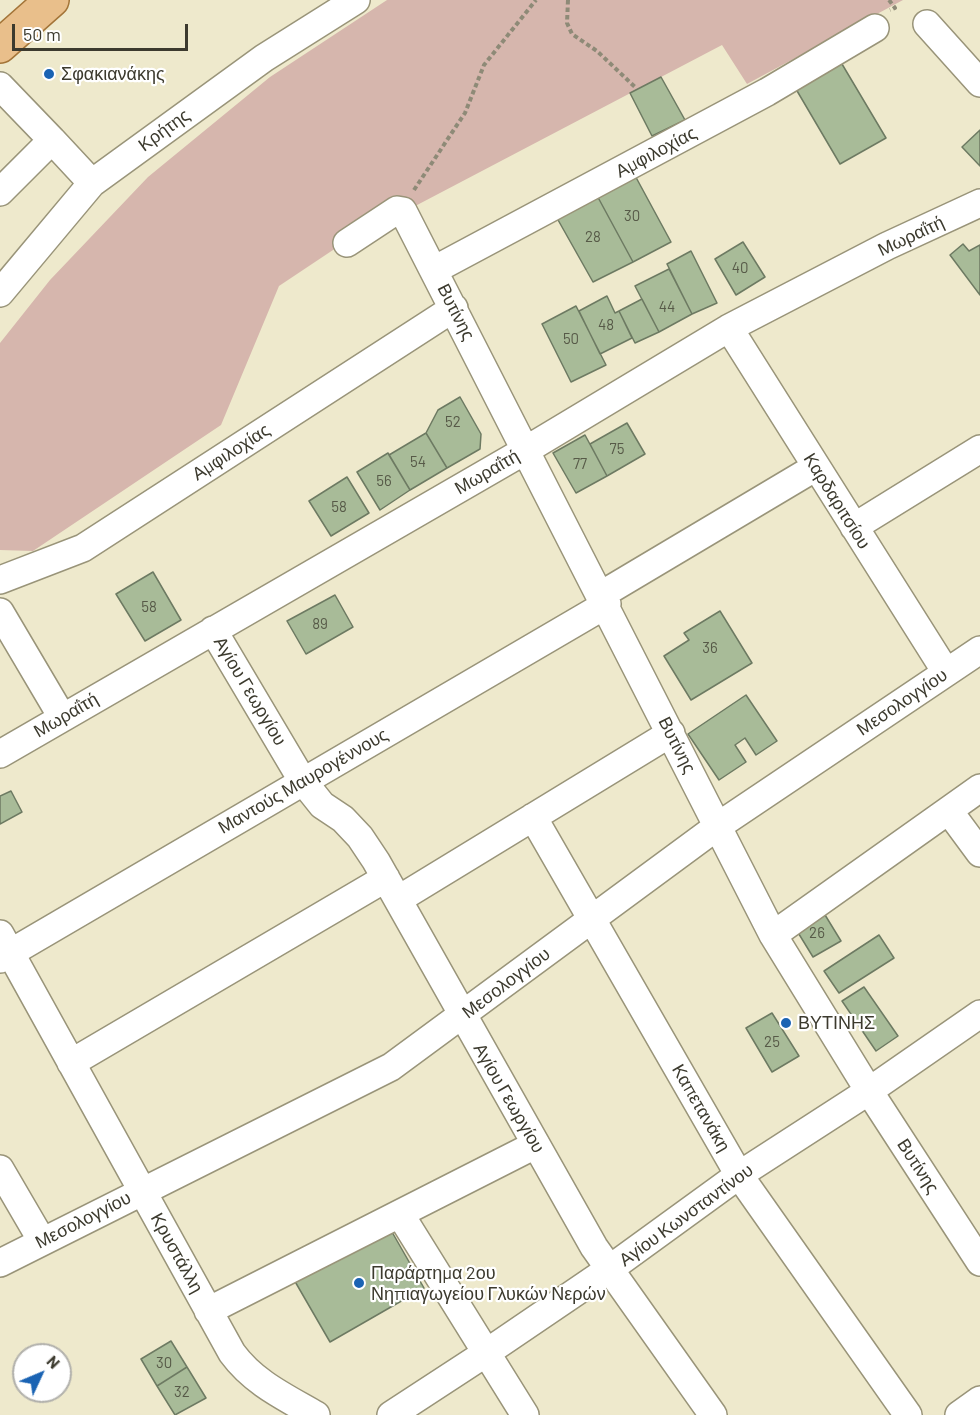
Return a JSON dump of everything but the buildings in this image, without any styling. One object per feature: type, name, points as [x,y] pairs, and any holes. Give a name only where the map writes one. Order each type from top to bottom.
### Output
[{"type":"main road","points":[[0,45],[52,0]]},
{"type":"street","name":"Κρήτης","points":[[0,293],[92,183],[264,58],[356,0]]},
{"type":"street","points":[[927,24],[980,82]]},
{"type":"street","name":"Αμφιλοχίας","points":[[434,270],[767,92],[876,28]]},
{"type":"street","points":[[0,86],[92,183]]},
{"type":"street","points":[[0,192],[52,140]]},
{"type":"street","name":"Μωραΐτή","points":[[0,754],[526,450],[729,328],[887,246],[980,203]]},
{"type":"street","points":[[347,243],[399,211]]},
{"type":"street","name":"Βυτίνης","points":[[399,211],[454,308],[773,935],[869,1091],[980,1262]]},
{"type":"street","name":"Αμφιλοχίας","points":[[0,580],[83,548],[454,308]]},
{"type":"street","name":"Καρδαριτσίου","points":[[729,328],[946,672]]},
{"type":"street","points":[[854,527],[980,449]]},
{"type":"street","name":"Μαντούς Μαυρογέννους","points":[[4,949],[302,780],[604,600],[816,467]]},
{"type":"street","points":[[0,612],[62,717]]},
{"type":"street","name":"Αγίου Γεωργίου","points":[[213,630],[302,780],[322,805],[343,819],[360,837],[393,889],[462,1017],[594,1247],[713,1415]]},
{"type":"street","name":"Μεσολογγίου","points":[[0,1263],[391,1067],[462,1017],[593,917],[718,826],[980,650]]},
{"type":"street","points":[[71,1063],[393,889],[533,817],[671,733]]},
{"type":"street","points":[[773,935],[980,788]]},
{"type":"street","points":[[949,811],[980,853]]},
{"type":"street","name":"Καπετανάκη","points":[[533,817],[593,917],[739,1175],[908,1415]]},
{"type":"street","name":"Κρυστάλλη","points":[[4,949],[71,1063],[208,1311],[243,1368],[260,1383],[316,1415]]},
{"type":"street","name":"Αγίου Κωνσταντίνου","points":[[391,1415],[611,1268],[739,1175],[869,1091],[980,1014]]},
{"type":"street","points":[[208,1311],[535,1145]]},
{"type":"street","points":[[0,1169],[42,1241]]},
{"type":"street","points":[[400,1214],[525,1415]]},
{"type":"street","points":[[959,1415],[980,1400]]},
{"type":"path","points":[[399,211],[465,113],[484,65],[536,0]]},
{"type":"path","points":[[568,0],[567,23],[572,34],[597,51],[635,87]]},
{"type":"shaded area","points":[[387,0],[903,0],[747,84],[722,45],[339,246],[279,286],[221,425],[33,551],[0,550],[0,343],[50,280],[148,177],[270,77]]},
{"type":"place","name":"Σφακιανάκης","points":[[49,74]]},
{"type":"place","name":"ΒΥΤΙΝΗΣ","points":[[786,1023]]},
{"type":"place","name":"Παράρτημα 2ου Νηπιαγωγείου Γλυκών Νερών","points":[[359,1283]]}]
